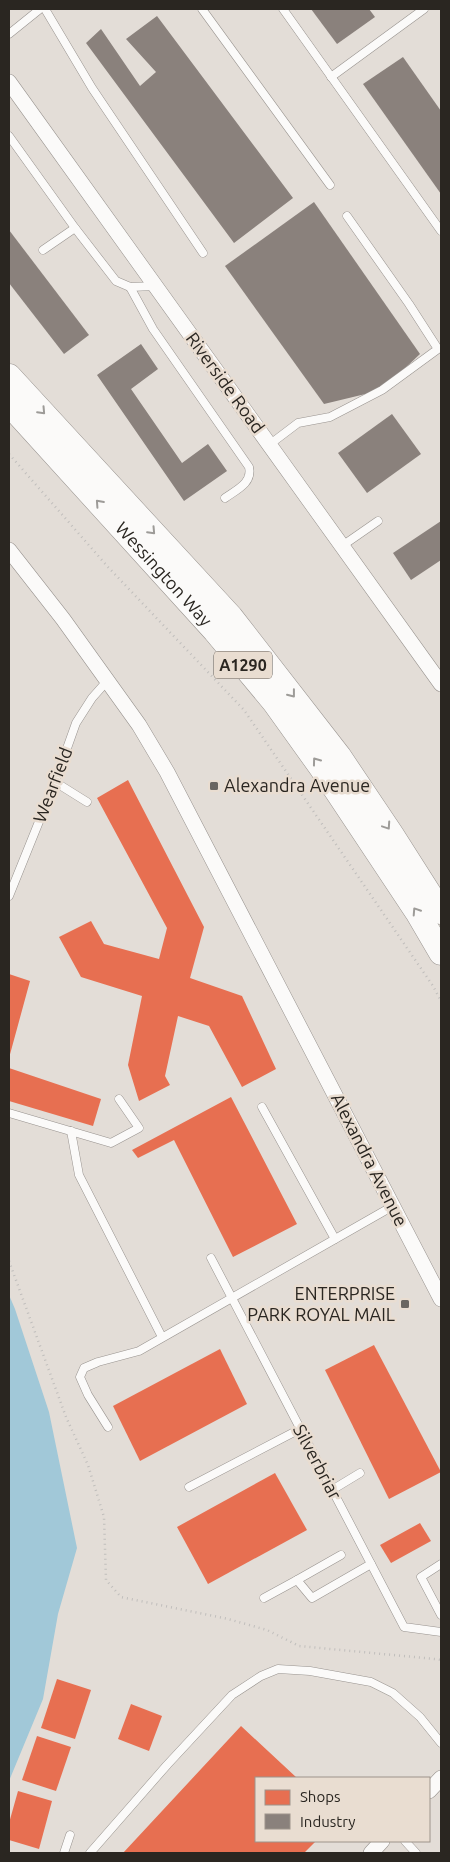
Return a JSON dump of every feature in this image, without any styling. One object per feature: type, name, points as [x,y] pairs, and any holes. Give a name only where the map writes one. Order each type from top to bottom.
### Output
[{"type":"main road","name":"Wessington Way","points":[[9,376],[231,617],[339,756],[392,834],[441,912]]},
{"type":"main road","name":"Wessington Way","points":[[9,404],[216,632],[274,702],[322,769],[417,912],[441,953]]},
{"type":"street","name":"Riverside Road","points":[[9,82],[441,684]]},
{"type":"street","name":"Alexandra Avenue","points":[[9,550],[63,619],[140,725],[167,772],[441,1299]]},
{"type":"street","points":[[430,1790],[441,1778]]},
{"type":"street","points":[[371,1853],[381,1842]]},
{"type":"lane","points":[[9,34],[40,9]]},
{"type":"lane","points":[[45,9],[92,88],[203,253]]},
{"type":"lane","points":[[202,9],[330,185]]},
{"type":"lane","points":[[284,9],[441,231]]},
{"type":"lane","points":[[331,77],[424,9]]},
{"type":"lane","points":[[9,136],[116,282],[130,286],[155,286]]},
{"type":"lane","points":[[269,445],[298,423],[330,418],[382,390],[438,349],[347,216]]},
{"type":"lane","points":[[43,250],[75,228]]},
{"type":"lane","points":[[130,286],[153,329],[248,467],[250,473],[248,480],[225,498]]},
{"type":"lane","points":[[342,546],[378,521]]},
{"type":"lane","name":"Wearfield","points":[[10,891],[55,782],[76,723],[92,698],[108,680]]},
{"type":"lane","points":[[55,782],[87,802]]},
{"type":"lane","points":[[9,1113],[111,1143],[139,1128],[119,1099]]},
{"type":"lane","points":[[262,1107],[335,1239]]},
{"type":"lane","points":[[71,1131],[79,1175],[162,1337]]},
{"type":"lane","points":[[108,1427],[88,1395],[80,1377],[84,1368],[98,1362],[139,1351],[393,1206]]},
{"type":"lane","name":"Silverbriar","points":[[211,1258],[404,1626],[441,1632]]},
{"type":"lane","points":[[189,1487],[300,1429]]},
{"type":"lane","points":[[332,1490],[360,1473]]},
{"type":"lane","points":[[264,1598],[341,1555]]},
{"type":"lane","points":[[297,1580],[312,1598],[371,1564]]},
{"type":"lane","points":[[441,1564],[421,1577],[441,1615]]},
{"type":"lane","points":[[90,1853],[167,1765],[232,1695],[261,1676],[278,1670],[310,1671],[371,1682],[393,1693],[420,1717],[441,1743]]},
{"type":"lane","points":[[64,1853],[70,1835]]},
{"type":"lane","points":[[406,1842],[416,1853]]},
{"type":"path","points":[[9,454],[108,567],[244,710],[433,986],[441,1002]]},
{"type":"path","points":[[9,1261],[66,1417],[88,1465],[104,1517],[106,1580],[122,1597],[267,1630],[299,1646],[441,1660]]},
{"type":"water","points":[[9,1295],[49,1412],[77,1548],[58,1614],[43,1699],[9,1781]]},
{"type":"building: Shops","points":[[128,780],[204,927],[190,978],[242,996],[276,1069],[242,1087],[209,1026],[178,1016],[165,1076],[170,1085],[139,1101],[128,1065],[142,996],[81,977],[59,937],[91,921],[104,944],[159,959],[167,928],[97,798]]},
{"type":"building: Shops","points":[[9,974],[30,981],[9,1058]]},
{"type":"building: Shops","points":[[9,1068],[101,1099],[93,1126],[9,1101]]},
{"type":"building: Shops","points":[[231,1097],[297,1224],[233,1257],[174,1140],[138,1158],[132,1150]]},
{"type":"building: Shops","points":[[374,1345],[441,1472],[389,1499],[325,1370]]},
{"type":"building: Shops","points":[[220,1349],[247,1404],[140,1461],[113,1406]]},
{"type":"building: Shops","points":[[275,1473],[307,1530],[208,1584],[177,1527]]},
{"type":"building: Shops","points":[[420,1523],[431,1541],[391,1563],[380,1545]]},
{"type":"building: Shops","points":[[57,1679],[91,1690],[75,1739],[41,1728]]},
{"type":"building: Shops","points":[[131,1704],[162,1716],[149,1751],[118,1739]]},
{"type":"building: Shops","points":[[241,1726],[296,1777],[255,1777],[255,1842],[315,1842],[304,1853],[123,1853]]},
{"type":"building: Shops","points":[[37,1736],[71,1747],[56,1791],[22,1780]]},
{"type":"building: Shops","points":[[18,1791],[52,1801],[39,1849],[9,1840],[9,1823]]},
{"type":"building: Industry","points":[[311,9],[369,9],[375,17],[337,44]]},
{"type":"building: Industry","points":[[157,16],[293,198],[234,243],[86,43],[101,29],[140,86],[156,72],[126,39]]},
{"type":"building: Industry","points":[[403,57],[441,111],[441,194],[363,84]]},
{"type":"building: Industry","points":[[314,202],[420,354],[382,390],[324,404],[225,266]]},
{"type":"building: Industry","points":[[9,230],[89,335],[64,354],[9,283]]},
{"type":"building: Industry","points":[[141,344],[158,369],[131,389],[182,463],[208,444],[227,471],[184,501],[97,375]]},
{"type":"building: Industry","points":[[392,414],[421,454],[367,493],[338,453]]},
{"type":"building: Industry","points":[[441,521],[441,560],[411,580],[393,553]]},
{"type":"place","name":"Alexandra Avenue","points":[[214,786]]},
{"type":"place","name":"ENTERPRISE PARK ROYAL MAIL","points":[[405,1304]]}]
